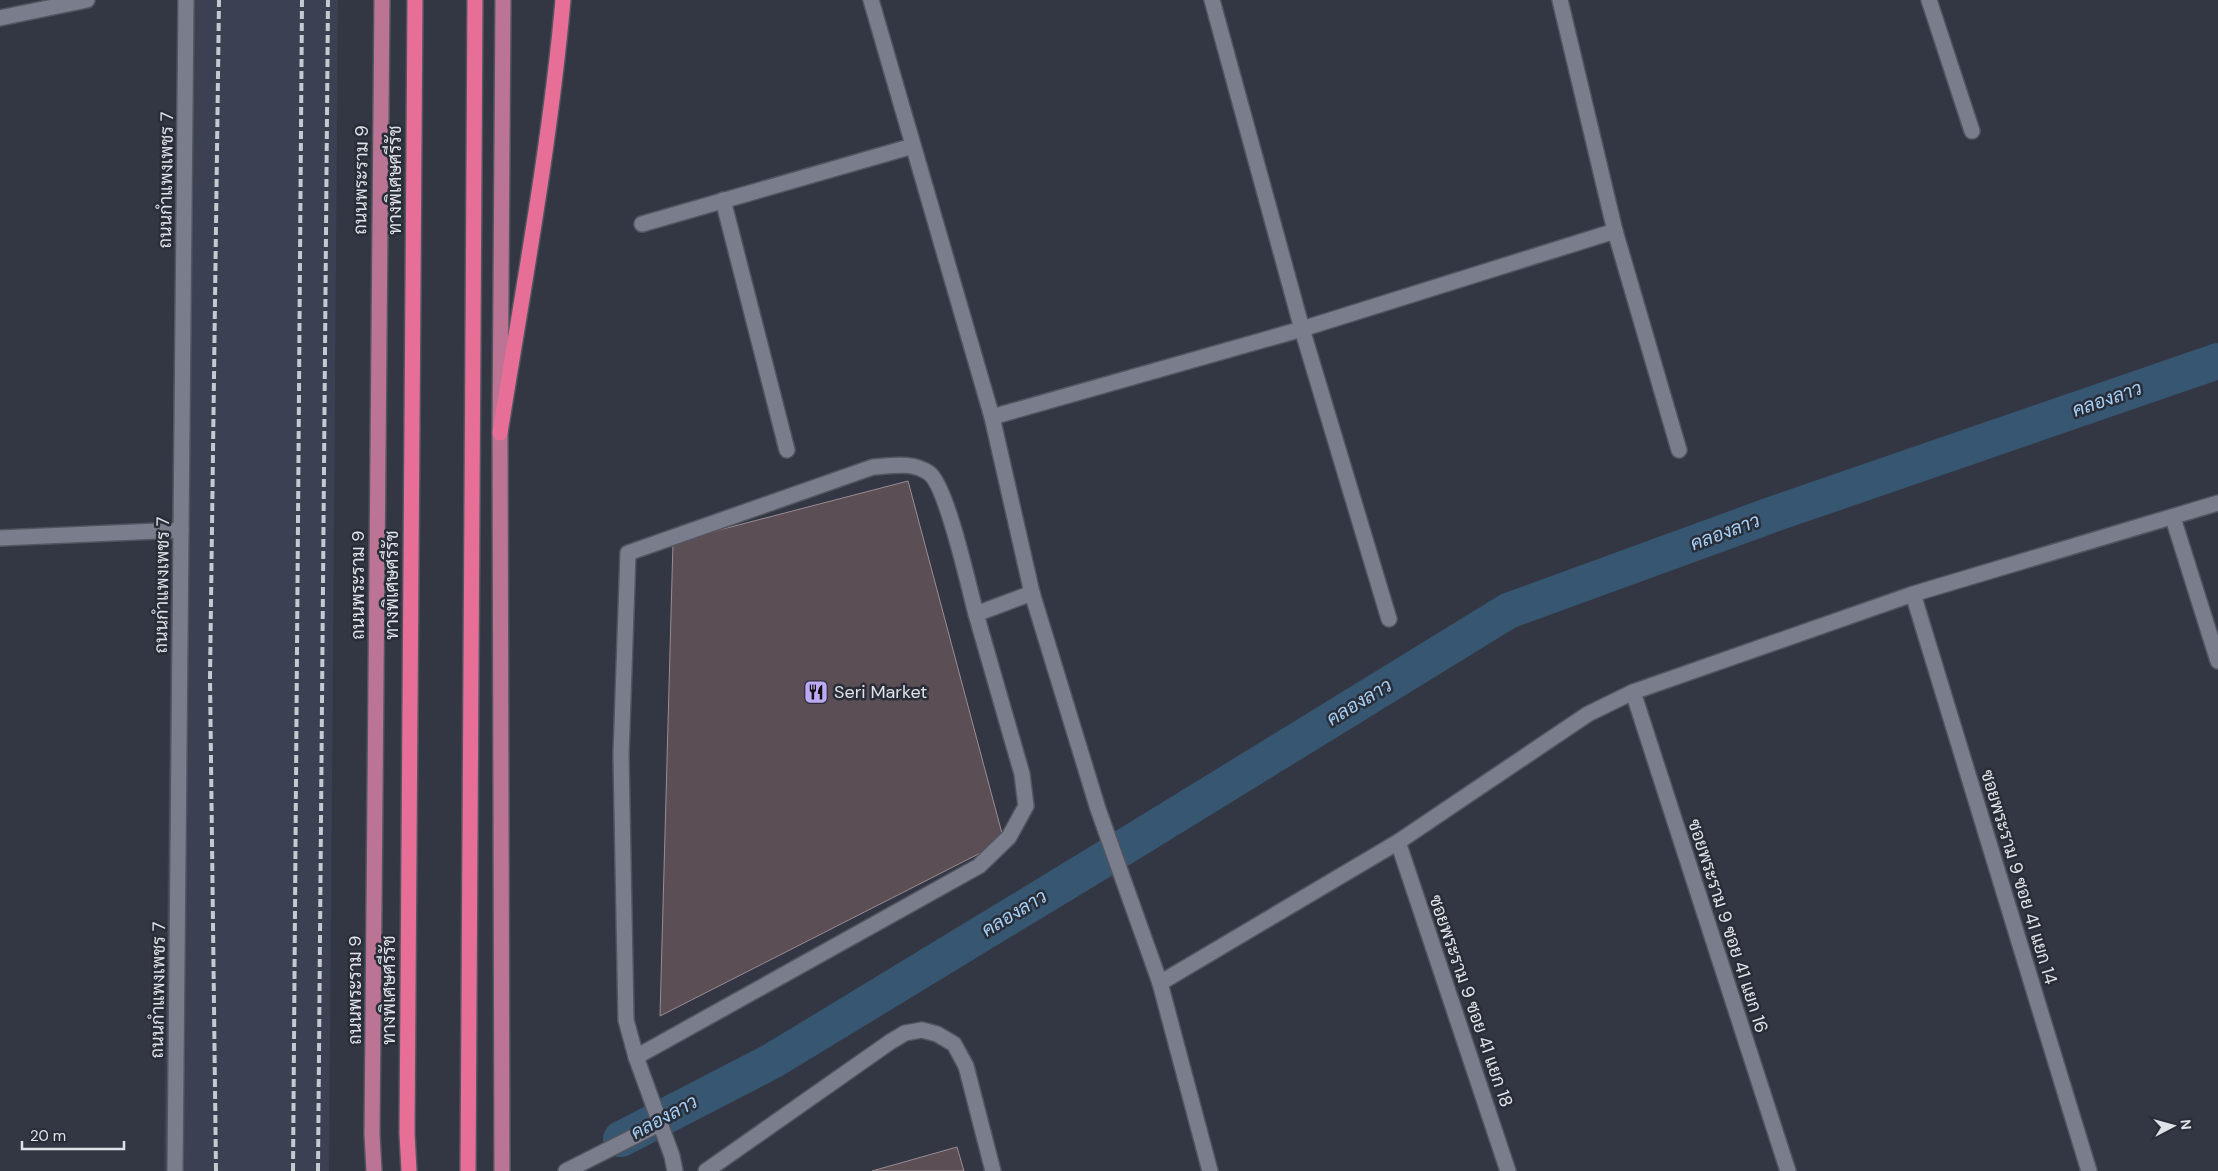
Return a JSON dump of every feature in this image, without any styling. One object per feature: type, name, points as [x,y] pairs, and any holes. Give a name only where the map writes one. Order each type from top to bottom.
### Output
[{"type":"highway","name":"ทางพิเศษศรีรัช","points":[[409,1171],[407,1133],[415,0]]},
{"type":"highway","points":[[468,1171],[475,0]]},
{"type":"highway","points":[[500,433],[540,186],[558,57],[563,0]]},
{"type":"main road","name":"ถนนพระราม 9","points":[[374,1171],[372,1134],[382,0]]},
{"type":"main road","points":[[502,1171],[500,433],[503,0]]},
{"type":"street","points":[[0,18],[87,0]]},
{"type":"street","name":"ถนนกำแพงเพชร 7","points":[[175,1171],[186,0]]},
{"type":"street","points":[[871,0],[992,417],[1032,594],[1098,809],[1160,983],[1210,1171]]},
{"type":"street","points":[[1212,0],[1302,329],[1389,620]]},
{"type":"street","points":[[1560,0],[1615,231],[1680,450]]},
{"type":"street","points":[[1929,0],[1972,131]]},
{"type":"street","points":[[642,224],[914,146]]},
{"type":"street","points":[[723,200],[786,450]]},
{"type":"street","points":[[992,417],[1302,329],[1615,231]]},
{"type":"street","points":[[636,1057],[979,866],[1010,837],[1026,806],[1022,774],[946,501],[930,474],[907,465],[873,467],[628,552],[621,755],[625,1010],[636,1057],[673,1164]]},
{"type":"street","points":[[1160,983],[1398,842],[1588,714],[1633,692],[1913,594],[2173,518],[2218,503]]},
{"type":"street","points":[[2173,518],[2218,661]]},
{"type":"street","points":[[0,538],[181,530]]},
{"type":"street","points":[[976,614],[1032,594]]},
{"type":"street","name":"ซอยพระราม 9 ซอย 41 แยก 14","points":[[1913,594],[2089,1171]]},
{"type":"street","name":"ซอยพระราม 9 ซอย 41 แยก 16","points":[[1633,692],[1788,1171]]},
{"type":"street","name":"ซอยพระราม 9 ซอย 41 แยก 18","points":[[1398,842],[1508,1171]]},
{"type":"street","points":[[706,1171],[890,1042],[905,1033],[922,1030],[937,1034],[954,1044],[966,1066],[993,1171]]},
{"type":"street","points":[[566,1171],[659,1124]]},
{"type":"shaded area","points":[[178,0],[338,0],[329,1171],[164,1171]]},
{"type":"building","name":"Seri Market","points":[[908,481],[1004,841],[660,1016],[673,542]]},
{"type":"building","points":[[957,1147],[964,1171],[872,1171]]},
{"type":"waterway","name":"คลองลาว","points":[[621,1139],[772,1061],[1508,611],[1771,515],[2218,361]]},
{"type":"railway","points":[[216,1171],[210,678],[219,0]]},
{"type":"railway","points":[[293,1171],[302,0]]},
{"type":"railway","points":[[318,1171],[328,0]]},
{"type":"place","name":"Seri Market","points":[[816,692]]}]
